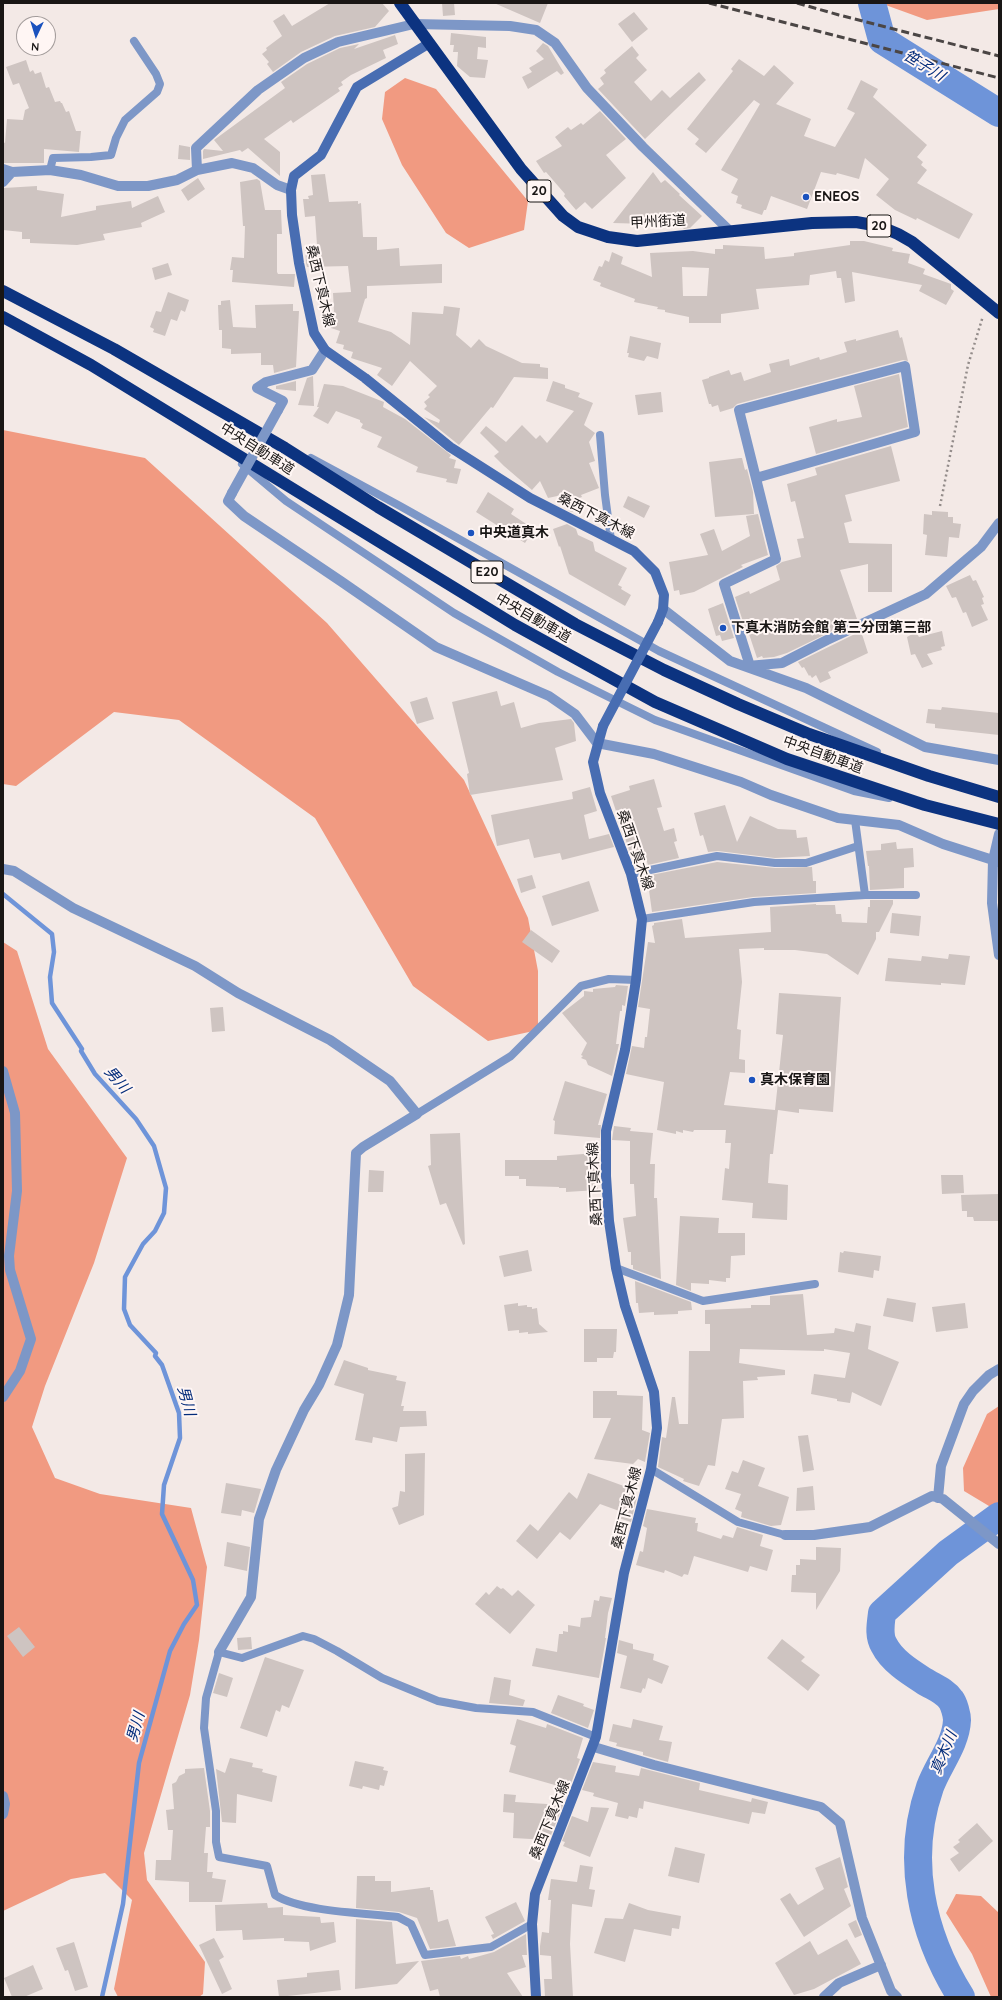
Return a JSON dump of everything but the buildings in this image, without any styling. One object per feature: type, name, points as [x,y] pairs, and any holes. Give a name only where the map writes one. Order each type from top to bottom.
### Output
[{"type":"highway","name":"甲州街道","points":[[400,3],[428,44],[530,179],[563,216],[578,227],[608,237],[637,241],[833,222],[856,222],[879,226],[912,242],[999,313]]},
{"type":"highway","name":"中央自動車道","points":[[3,291],[114,349],[285,448],[378,507],[575,624],[643,659],[738,704],[809,734],[929,776],[998,797]]},
{"type":"highway","name":"中央自動車道","points":[[3,317],[91,365],[207,435],[508,622],[655,702],[787,759],[925,805],[996,824]]},
{"type":"main road","name":"桑西下真木線","points":[[428,44],[357,87],[321,155],[294,176],[291,190],[299,263],[314,333],[325,350],[365,378],[450,447],[530,498],[634,550],[655,572],[664,595],[663,609],[658,622],[603,726],[597,743],[593,762],[600,793],[631,874],[642,919],[636,980],[625,1050],[606,1131],[606,1176],[609,1221],[616,1268],[625,1306],[654,1392],[657,1428],[651,1469],[624,1573],[595,1742],[535,1894],[532,1924],[536,1997]]},
{"type":"street","points":[[197,170],[196,148],[258,90],[304,58],[338,42],[414,24],[510,26],[536,30],[555,43],[587,88],[643,147],[731,232]]},
{"type":"street","points":[[3,182],[8,170],[50,170],[81,175],[118,186],[148,186],[177,180],[197,170],[232,163],[253,168],[277,185],[291,190]]},
{"type":"street","points":[[325,350],[312,370],[266,382],[257,388],[283,401],[228,501],[244,516],[436,647],[549,696],[575,714],[597,743],[654,754],[741,782],[802,806],[838,818],[899,825],[943,844],[996,861]]},
{"type":"street","points":[[747,666],[724,584],[776,559],[739,410],[905,366],[915,432],[756,478]]},
{"type":"street","points":[[747,666],[782,663],[827,640],[926,594],[981,547],[999,523]]},
{"type":"street","points":[[663,609],[730,661],[806,688],[925,748],[999,760]]},
{"type":"street","points":[[999,834],[992,903],[999,955]]},
{"type":"street","points":[[3,869],[14,871],[73,908],[189,963],[238,993],[330,1040],[390,1081],[417,1114],[362,1147],[356,1153],[349,1295],[337,1345],[319,1385],[304,1410],[276,1470],[260,1519],[251,1597],[219,1652]]},
{"type":"street","points":[[3,1071],[15,1113],[17,1191],[10,1256],[10,1270],[31,1339],[20,1371],[3,1397]]},
{"type":"street","points":[[938,1498],[941,1466],[964,1404],[972,1391],[989,1375],[999,1369]]},
{"type":"street","points":[[785,1535],[814,1535],[870,1527],[932,1496],[943,1499],[999,1544]]},
{"type":"street","points":[[595,1742],[654,1765],[821,1807],[840,1823],[862,1918],[891,1991],[897,1997]]},
{"type":"street","points":[[3,1796],[5,1804],[3,1814]]},
{"type":"street","points":[[824,1997],[839,1983],[881,1965]]},
{"type":"lane","points":[[50,170],[52,158],[111,155],[125,120],[157,92],[160,84],[156,74],[134,41]]},
{"type":"lane","points":[[207,435],[286,501],[454,613],[558,672],[656,720],[785,767],[854,791],[925,805]]},
{"type":"lane","points":[[600,435],[605,495],[612,540]]},
{"type":"lane","points":[[854,820],[865,895]]},
{"type":"lane","points":[[631,874],[717,856],[775,863],[806,863],[858,846]]},
{"type":"lane","points":[[642,919],[754,902],[865,895],[916,895]]},
{"type":"lane","points":[[417,1114],[511,1056],[581,986],[609,979],[636,980]]},
{"type":"lane","points":[[616,1268],[703,1301],[815,1284]]},
{"type":"lane","points":[[651,1469],[738,1522],[785,1535]]},
{"type":"lane","points":[[532,1924],[491,1947],[425,1955],[411,1924],[398,1917],[306,1907],[282,1900],[274,1895],[267,1866],[219,1857],[216,1842],[216,1811],[204,1728],[206,1698],[219,1652],[242,1658],[303,1636],[314,1639],[337,1651],[382,1678],[438,1701],[476,1708],[533,1712],[595,1742]]},
{"type":"path","points":[[940,506],[968,365],[984,314]]},
{"type":"shaded area","points":[[880,3],[999,3],[999,9],[927,20]]},
{"type":"shaded area","points":[[405,78],[436,89],[528,201],[524,230],[469,248],[446,233],[402,165],[382,119],[385,92]]},
{"type":"shaded area","points":[[3,430],[145,458],[327,623],[464,780],[528,918],[538,971],[538,1030],[488,1041],[413,986],[315,818],[179,720],[114,712],[16,786],[3,784]]},
{"type":"shaded area","points":[[3,942],[17,951],[48,1049],[127,1158],[94,1263],[45,1386],[32,1427],[55,1478],[100,1494],[191,1508],[207,1567],[199,1640],[190,1695],[144,1853],[147,1880],[205,1962],[203,1994],[199,1997],[118,1997],[114,1989],[132,1900],[105,1873],[71,1879],[3,1911]]},
{"type":"shaded area","points":[[999,1406],[999,1512],[964,1491],[963,1468],[987,1414]]},
{"type":"shaded area","points":[[956,1894],[981,1896],[999,1913],[999,1997],[991,1997],[972,1954],[946,1913]]},
{"type":"waterway","name":"笹子川","points":[[872,3],[882,40],[999,113]]},
{"type":"waterway","name":"男川","points":[[3,894],[52,934],[54,952],[50,977],[52,1003],[82,1049],[81,1051],[95,1074],[136,1119],[154,1146],[166,1188],[164,1213],[155,1231],[143,1244],[125,1277],[124,1309],[130,1325],[156,1353],[155,1356],[162,1365],[179,1413],[180,1438],[164,1485],[162,1514],[193,1580],[197,1605],[184,1624],[170,1651],[139,1763],[123,1904],[102,1997]]},
{"type":"waterway","name":"真木川","points":[[961,1997],[947,1973],[927,1921],[921,1895],[918,1868],[919,1841],[923,1814],[933,1779],[950,1746],[956,1729],[956,1713],[952,1702],[945,1694],[907,1670],[896,1661],[887,1651],[880,1633],[882,1613],[948,1553],[999,1516]]},
{"type":"railway","points":[[709,3],[999,78]]},
{"type":"railway","points":[[797,3],[999,56]]},
{"type":"place","name":"ENEOS","points":[[806,197]]},
{"type":"place","name":"中央道真木","points":[[471,533]]},
{"type":"place","name":"下真木消防会館 第三分団第三部","points":[[723,628]]},
{"type":"place","name":"真木保育園","points":[[752,1080]]}]
